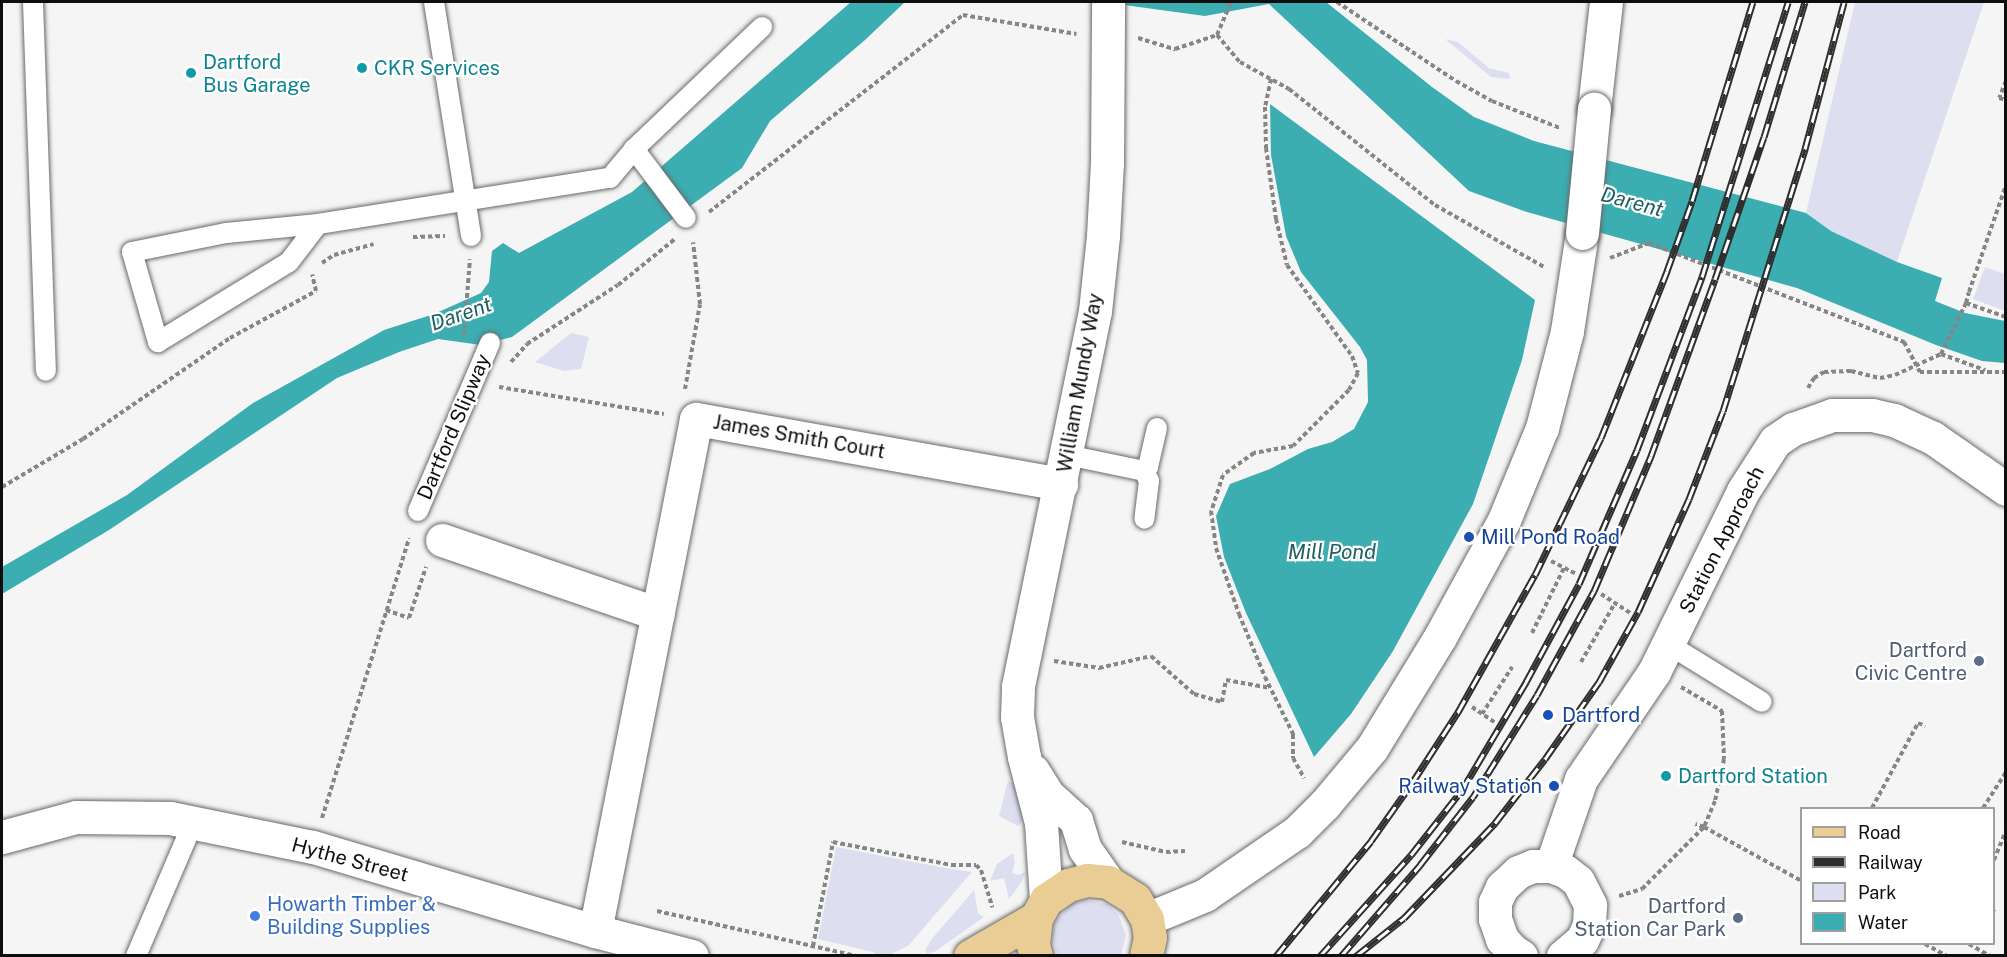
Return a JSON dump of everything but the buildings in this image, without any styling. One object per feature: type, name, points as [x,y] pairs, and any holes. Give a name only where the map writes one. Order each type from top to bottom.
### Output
[{"type":"main road","points":[[970,956],[1041,909],[1068,885],[1088,880],[1108,882],[1126,891],[1135,899],[1147,919],[1150,937],[1146,956]]},
{"type":"main road","points":[[1036,956],[1033,945],[1041,909]]},
{"type":"street","points":[[1147,919],[1205,895],[1297,832],[1325,804],[1372,748],[1440,637],[1504,520],[1537,438],[1567,332],[1582,233],[1606,2]]},
{"type":"street","name":"William Mundy Way","points":[[1041,909],[1041,823],[1024,757],[1017,717],[1018,686],[1095,311],[1103,236],[1108,11]]},
{"type":"street","name":"James Smith Court","points":[[595,932],[658,614],[690,407],[1064,470]]},
{"type":"street","name":"Station Approach","points":[[1551,866],[1581,779],[1661,658],[1743,491],[1775,441],[1793,429],[1832,415],[1872,415],[1894,420],[1934,438],[2006,489]]},
{"type":"street","points":[[434,551],[658,614]]},
{"type":"street","name":"William Mundy Way","points":[[1024,757],[1048,795],[1076,820],[1085,849],[1108,882]]},
{"type":"street","name":"Hythe Street","points":[[2,837],[76,817],[170,818],[313,847],[595,932],[692,956]]},
{"type":"street","points":[[1506,950],[1495,919],[1495,902],[1502,887],[1518,872],[1533,866],[1551,866],[1565,871],[1578,881],[1590,905],[1589,925],[1582,940],[1568,954]]},
{"type":"lane","points":[[33,2],[46,371]]},
{"type":"lane","points":[[434,2],[471,236]]},
{"type":"lane","points":[[318,224],[289,262],[158,342],[132,252],[226,233],[318,224],[610,178],[634,149],[762,27]]},
{"type":"lane","points":[[634,149],[689,222]]},
{"type":"lane","name":"Dartford Slipway","points":[[418,511],[490,343]]},
{"type":"lane","points":[[1064,470],[1144,471],[1148,467],[1157,428]]},
{"type":"lane","points":[[1144,471],[1149,481],[1144,519]]},
{"type":"lane","points":[[1661,658],[1762,702]]},
{"type":"lane","points":[[136,956],[193,823]]},
{"type":"path","points":[[505,369],[527,344],[618,285],[689,222],[963,15],[1081,35],[1108,11],[1175,50],[1216,35],[1232,2]]},
{"type":"path","points":[[1336,2],[1483,96],[1566,130]]},
{"type":"path","points":[[1216,35],[1240,62],[1289,89],[1414,186],[1435,205],[1550,270]]},
{"type":"path","points":[[1271,79],[1265,107],[1266,148],[1276,219],[1287,266],[1352,356],[1358,373],[1350,390],[1293,446],[1254,453],[1223,475],[1211,511],[1216,548],[1239,614],[1270,688],[1293,734],[1293,758],[1307,784]]},
{"type":"path","points":[[2006,81],[2000,98],[2006,100]]},
{"type":"path","points":[[1895,375],[1941,354],[1966,303],[2006,184]]},
{"type":"path","points":[[490,385],[690,407],[700,304],[689,222]]},
{"type":"path","points":[[404,237],[471,236],[467,302]]},
{"type":"path","points":[[2,487],[83,440],[230,338],[316,291],[311,271],[334,255],[383,241]]},
{"type":"path","points":[[1610,258],[1649,243],[1904,342],[1920,372],[2006,372]]},
{"type":"path","points":[[1966,303],[2006,317]]},
{"type":"path","points":[[1941,354],[1988,371]]},
{"type":"path","points":[[313,847],[418,511]]},
{"type":"path","points":[[386,610],[409,618],[434,551]]},
{"type":"path","points":[[1551,561],[1577,574]]},
{"type":"path","points":[[1532,633],[1564,568]]},
{"type":"path","points":[[1601,594],[1632,614]]},
{"type":"path","points":[[1581,662],[1616,603]]},
{"type":"path","points":[[1065,663],[1100,668],[1151,656],[1162,663],[1194,694],[1222,702],[1226,680],[1270,688]]},
{"type":"path","points":[[1590,905],[1642,889],[1704,827],[1715,801],[1724,759],[1722,711],[1661,658]]},
{"type":"path","points":[[1482,714],[1512,667]]},
{"type":"path","points":[[1472,706],[1494,722]]},
{"type":"path","points":[[1873,807],[1918,723],[1925,726]]},
{"type":"path","points":[[1984,807],[2006,772]]},
{"type":"path","points":[[1695,825],[1704,827],[1800,881]]},
{"type":"path","points":[[1995,858],[2006,831]]},
{"type":"path","points":[[1117,840],[1166,852],[1185,851]]},
{"type":"path","points":[[813,946],[833,842],[958,866],[975,865],[984,876],[992,911]]},
{"type":"path","points":[[656,910],[856,956]]},
{"type":"path","points":[[1927,945],[1947,956]]},
{"type":"path","points":[[1971,945],[1990,956]]},
{"type":"green space","points":[[1855,2],[1984,2],[1897,262],[1831,231],[1806,213]]},
{"type":"green space","points":[[1445,39],[1458,42],[1489,68],[1509,73],[1510,79],[1491,77]]},
{"type":"green space","points":[[1985,267],[2005,274],[2005,311],[1973,299]]},
{"type":"green space","points":[[571,333],[589,337],[581,369],[564,371],[535,362]]},
{"type":"green space","points":[[1008,781],[1016,784],[1024,818],[1018,826],[999,816]]},
{"type":"green space","points":[[836,847],[972,872],[908,946],[889,955],[877,955],[873,952],[818,939]]},
{"type":"green space","points":[[1013,853],[1015,863],[1012,873],[1018,875],[1026,872],[1009,899],[1004,878],[990,881],[997,864]]},
{"type":"green space","points":[[974,890],[978,913],[984,917],[936,951],[927,954],[925,950],[931,940]]},
{"type":"green space","points":[[1085,900],[1107,904],[1118,914],[1126,935],[1121,955],[1057,955],[1052,935],[1056,920],[1071,904]]},
{"type":"water","name":"Darent","points":[[851,2],[905,2],[865,40],[770,121],[742,168],[512,337],[481,345],[438,339],[399,352],[337,378],[109,530],[2,594],[2,567],[127,495],[253,403],[384,330],[434,314],[481,293],[489,282],[492,251],[503,243],[519,253],[632,192]]},
{"type":"water","name":"Darent","points":[[1102,2],[1326,2],[1432,87],[1474,117],[1534,141],[1806,213],[1831,231],[1897,262],[1942,278],[1935,301],[1965,313],[2005,321],[2005,363],[1982,361],[1936,345],[1797,288],[1527,212],[1469,191],[1269,4],[1205,16]]},
{"type":"water","name":"Mill Pond","points":[[1270,104],[1535,300],[1522,360],[1473,504],[1393,651],[1351,714],[1314,757],[1246,613],[1224,557],[1216,516],[1230,484],[1270,469],[1308,449],[1332,442],[1354,429],[1368,402],[1367,360],[1360,347],[1301,272],[1286,236],[1271,155]]},
{"type":"railway","points":[[1276,956],[1371,841],[1412,783],[1458,712],[1535,575],[1601,438],[1667,271],[1692,201],[1753,2]]},
{"type":"railway","points":[[1320,956],[1411,855],[1462,790],[1526,682],[1579,584],[1637,450],[1702,277],[1788,2]]},
{"type":"railway","points":[[1341,956],[1420,865],[1473,797],[1537,695],[1594,591],[1651,456],[1715,279],[1764,137],[1805,2]]},
{"type":"railway","points":[[1356,956],[1404,918],[1495,823],[1545,759],[1599,682],[1638,612],[1689,499],[1723,411],[1805,149],[1844,2]]},
{"type":"place","name":"CKR Services","points":[[362,68]]},
{"type":"place","name":"Dartford Bus Garage","points":[[191,73]]},
{"type":"place","name":"Mill Pond Road","points":[[1469,537]]},
{"type":"place","name":"Dartford Civic Centre","points":[[1979,661]]},
{"type":"place","name":"Dartford","points":[[1548,715]]},
{"type":"place","name":"Dartford Station","points":[[1666,776]]},
{"type":"place","name":"Railway Station","points":[[1554,786]]},
{"type":"place","name":"Howarth Timber & Building Supplies","points":[[255,916]]},
{"type":"place","name":"Dartford Station Car Park","points":[[1738,918]]}]
